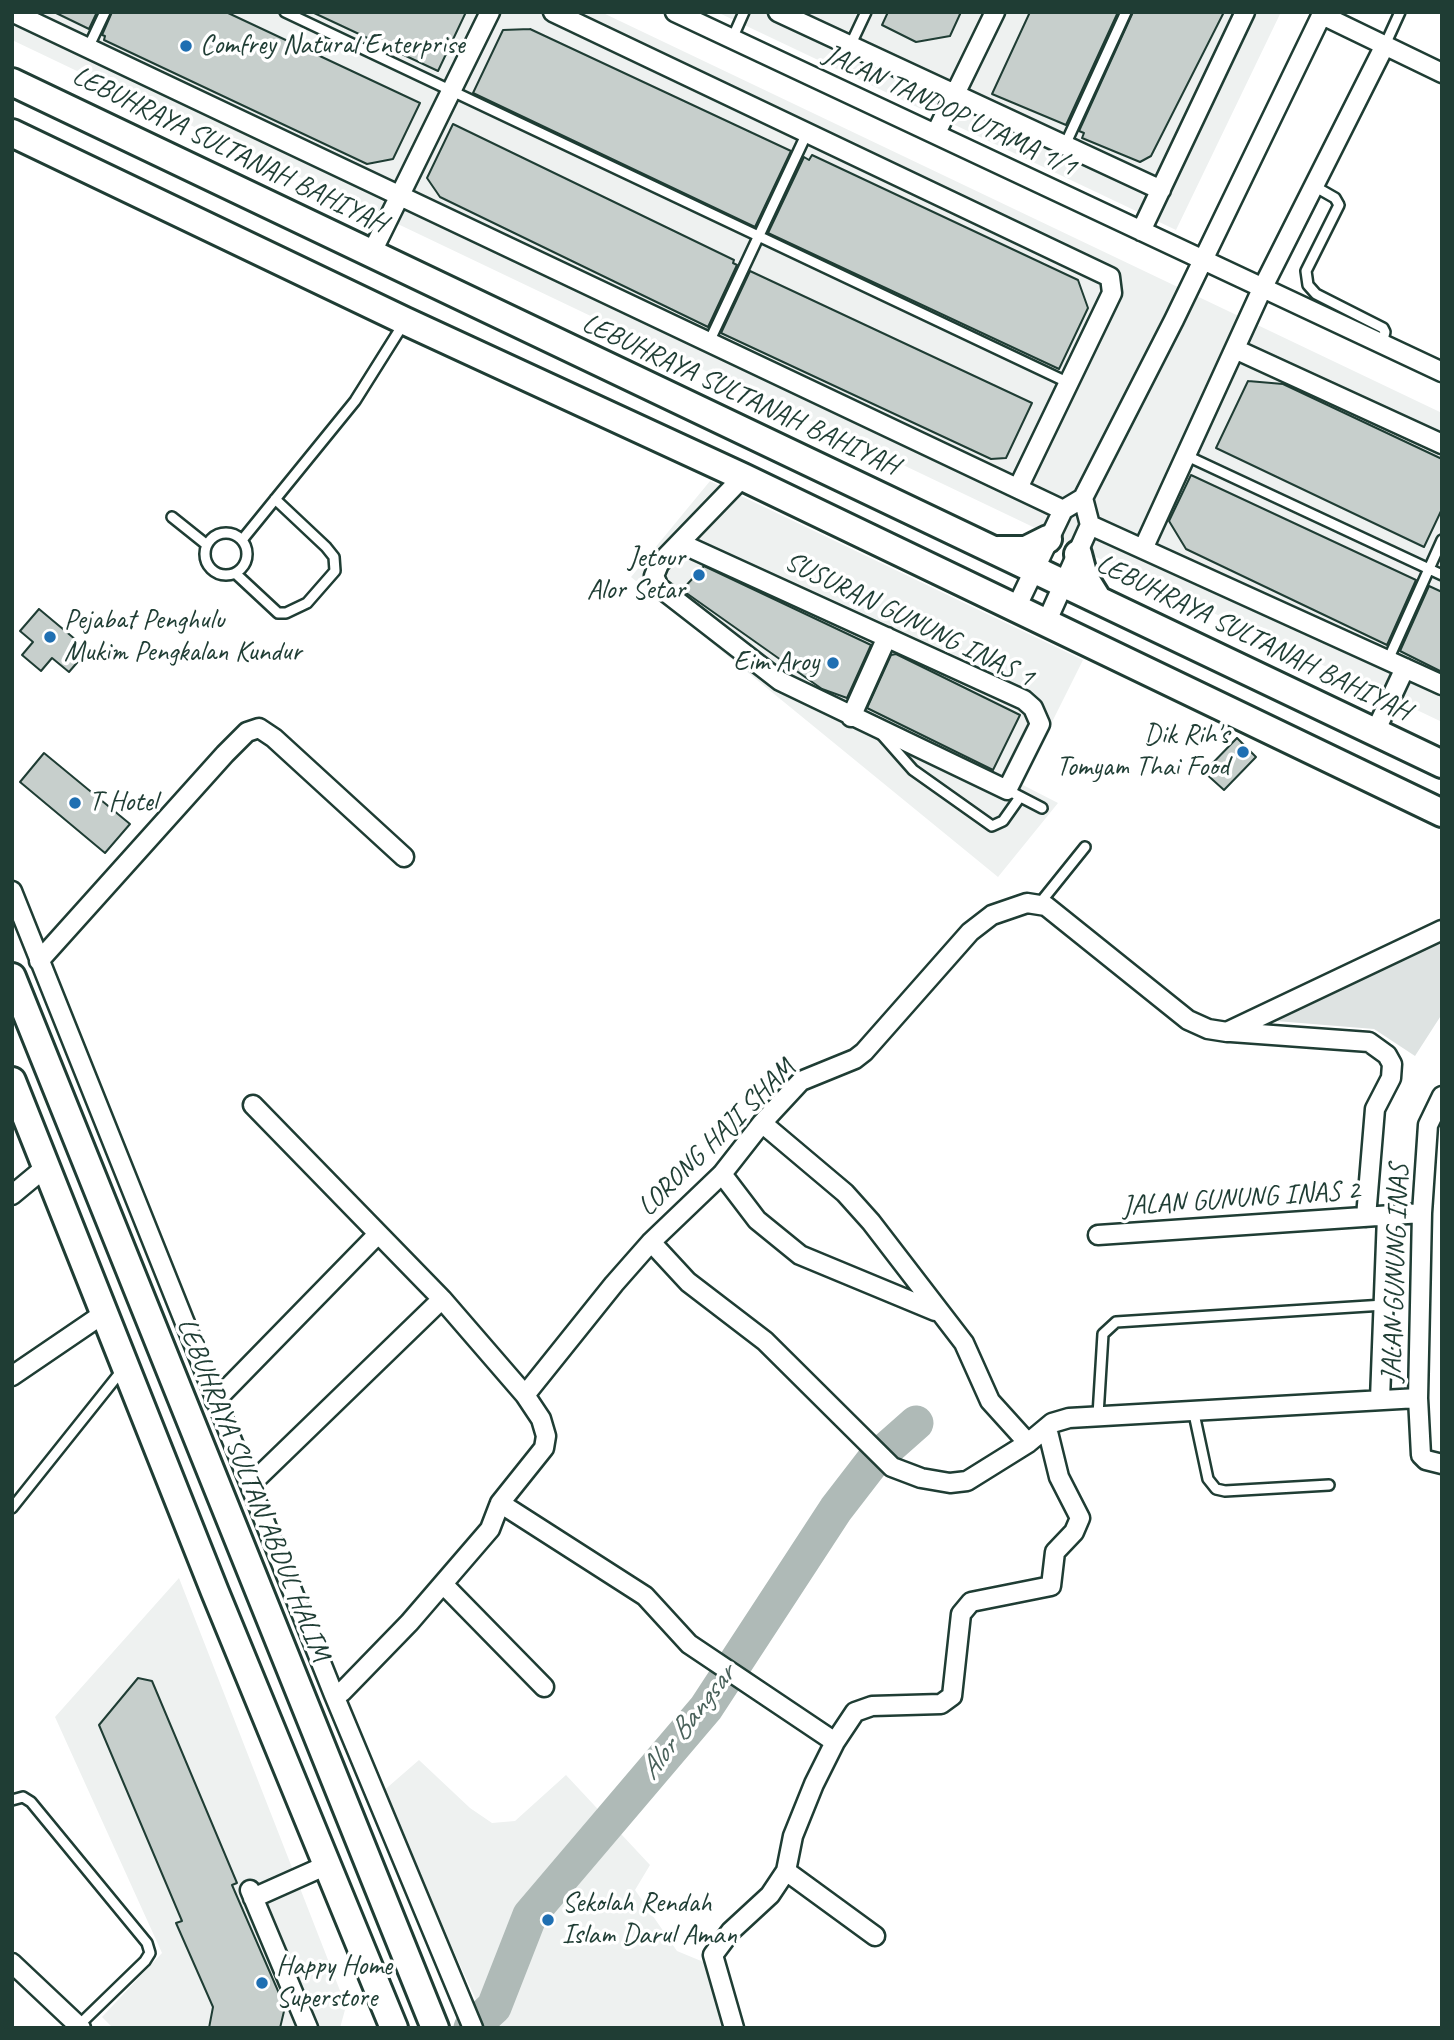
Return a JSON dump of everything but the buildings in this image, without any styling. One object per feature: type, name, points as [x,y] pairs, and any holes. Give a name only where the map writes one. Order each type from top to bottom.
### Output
[{"type":"main road","name":"LEBUHRAYA SULTANAH BAHIYAH","points":[[12,82],[1032,569],[1066,582],[1442,764]]},
{"type":"main road","points":[[12,133],[405,321],[743,477],[1442,813]]},
{"type":"main road","points":[[989,548],[1013,552],[1048,539]]},
{"type":"main road","points":[[1078,554],[1084,577],[1097,598]]},
{"type":"main road","name":"LEBUHRAYA SULTAN ABDUL HALIM","points":[[12,977],[432,2019]]},
{"type":"main road","points":[[12,1081],[388,2023]]},
{"type":"street","points":[[12,12],[1063,510]]},
{"type":"street","points":[[372,254],[490,12]]},
{"type":"street","points":[[553,12],[1110,277],[1112,293],[1018,488]]},
{"type":"street","name":"JALAN TANDOP UTAMA 1/1","points":[[675,12],[936,132],[1262,289],[1442,372]]},
{"type":"street","points":[[778,12],[1161,190]]},
{"type":"street","points":[[936,132],[995,12]]},
{"type":"street","points":[[1141,231],[1245,12]]},
{"type":"street","points":[[1016,608],[1032,569],[1063,510],[1083,498],[1322,13],[1442,73]]},
{"type":"street","points":[[1143,549],[1262,289],[1385,45]]},
{"type":"street","points":[[1235,349],[1442,444]]},
{"type":"street","points":[[743,477],[655,569],[654,576],[659,587],[780,681],[879,731],[1014,793]]},
{"type":"street","points":[[1046,623],[1090,525],[1083,498]]},
{"type":"street","points":[[1090,525],[1442,685]]},
{"type":"street","name":"SUSURAN GUNUNG INAS 1","points":[[680,543],[1024,700],[1033,708],[1040,724],[1014,793]]},
{"type":"street","points":[[851,717],[887,637]]},
{"type":"street","points":[[1376,732],[1405,668]]},
{"type":"street","points":[[39,961],[247,732],[259,729],[274,738],[404,856]]},
{"type":"street","points":[[12,891],[334,1696],[473,2028]]},
{"type":"street","name":"LORONG HAJI SHAM","points":[[525,1395],[651,1242],[722,1174],[762,1123],[808,1076],[843,1064],[864,1052],[970,932],[992,915],[1027,903],[1043,905]]},
{"type":"street","points":[[1043,905],[1188,1020],[1208,1029],[1369,1042],[1378,1046],[1392,1063],[1391,1078],[1375,1109],[1366,1217]]},
{"type":"street","points":[[1227,1032],[1442,930]]},
{"type":"street","name":"JALAN GUNUNG INAS","points":[[1442,1096],[1428,1125],[1422,1213],[1418,1398],[1422,1455],[1426,1460],[1442,1464]]},
{"type":"street","points":[[253,1105],[442,1300],[525,1395],[541,1419],[546,1436],[544,1448],[500,1503],[491,1529],[444,1585],[342,1692],[334,1696]]},
{"type":"street","points":[[762,1123],[845,1193],[871,1222],[937,1312],[964,1343],[990,1401],[1028,1443]]},
{"type":"street","points":[[12,1195],[47,1166]]},
{"type":"street","points":[[722,1174],[757,1220],[800,1255],[937,1312]]},
{"type":"street","name":"JALAN GUNUNG INAS 2","points":[[1098,1235],[1422,1213]]},
{"type":"street","points":[[1380,1399],[1387,1216]]},
{"type":"street","points":[[215,1401],[378,1234]]},
{"type":"street","points":[[651,1242],[688,1282],[765,1341],[892,1467],[921,1478],[950,1483],[967,1481],[1028,1443],[1052,1423],[1069,1418],[1418,1398]]},
{"type":"street","points":[[250,1485],[442,1300]]},
{"type":"street","points":[[12,1376],[106,1312]]},
{"type":"street","points":[[734,2028],[713,1955],[731,1931],[770,1895],[786,1871],[793,1836],[835,1742],[855,1712],[872,1706],[941,1704],[952,1696],[961,1614],[971,1602],[1051,1587],[1055,1552],[1074,1532],[1080,1518],[1059,1477],[1047,1428]]},
{"type":"street","points":[[500,1503],[645,1596],[689,1644],[753,1684],[835,1742]]},
{"type":"street","points":[[444,1585],[544,1687]]},
{"type":"street","points":[[306,2026],[251,1894],[327,1865]]},
{"type":"street","points":[[786,1871],[875,1936]]},
{"type":"street","points":[[16,1974],[79,2027]]},
{"type":"lane","points":[[88,48],[105,12]]},
{"type":"lane","points":[[285,12],[1069,383]]},
{"type":"lane","points":[[732,39],[744,12]]},
{"type":"lane","points":[[850,46],[866,12]]},
{"type":"lane","points":[[1065,145],[1126,12]]},
{"type":"lane","points":[[1385,45],[1400,12]]},
{"type":"lane","points":[[709,342],[807,133]]},
{"type":"lane","points":[[1314,186],[1335,198],[1339,205],[1306,271],[1308,285],[1316,294],[1383,328],[1385,332],[1382,343]]},
{"type":"lane","points":[[242,540],[355,401],[405,321]]},
{"type":"lane","points":[[1185,456],[1442,575]]},
{"type":"lane","points":[[235,573],[278,613],[286,614],[307,603],[335,572],[334,557],[326,547],[275,499]]},
{"type":"lane","points":[[172,517],[207,545]]},
{"type":"lane","points":[[225,533],[242,540],[248,555],[235,573],[228,575],[214,571],[206,559],[207,545],[218,535],[225,533]]},
{"type":"lane","points":[[1388,660],[1442,540]]},
{"type":"lane","points":[[879,731],[913,770],[992,826],[1003,821],[1014,793],[1042,808]]},
{"type":"lane","points":[[1043,905],[1044,898],[1085,847]]},
{"type":"lane","points":[[1098,1415],[1103,1334],[1116,1322],[1384,1305]]},
{"type":"lane","points":[[12,1508],[127,1365]]},
{"type":"lane","points":[[1193,1409],[1209,1479],[1216,1489],[1225,1492],[1329,1485]]},
{"type":"lane","points":[[12,1800],[23,1797],[31,1802],[148,1943],[150,1953],[145,1961],[79,2027]]},
{"type":"shaded area","points":[[12,12],[601,12],[1442,413],[1442,722],[12,40]]},
{"type":"shaded area","points":[[717,12],[1281,12],[1176,230]]},
{"type":"shaded area","points":[[710,481],[1083,660],[1021,784],[1058,803],[998,877],[631,577]]},
{"type":"shaded area","points":[[1442,937],[1442,1014],[1415,1056],[1374,1029],[1276,1021]]},
{"type":"shaded area","points":[[179,1578],[346,2006],[340,2028],[113,2028],[102,2017],[162,1953],[55,1717]]},
{"type":"shaded area","name":"Sekolah Rendah Islam Darul Aman","points":[[419,1760],[470,1808],[492,1823],[515,1821],[566,1775],[650,1865],[635,1890],[677,1951],[706,1963],[726,2028],[489,2028],[381,1793]]},
{"type":"waterway","name":"Alor Bangsar","points":[[471,2028],[494,2007],[530,1915],[706,1708],[836,1509],[873,1461],[916,1423]]},
{"type":"place","name":"Comfrey Natural Enterprise","points":[[186,46]]},
{"type":"place","name":"Jetour Alor Setar","points":[[699,575]]},
{"type":"place","name":"Pejabat Penghulu Mukim Pengkalan Kundur","points":[[50,637]]},
{"type":"place","name":"Eim Aroy","points":[[833,663]]},
{"type":"place","name":"Dik Rih's Tomyam Thai Food","points":[[1243,752]]},
{"type":"place","name":"T Hotel","points":[[75,803]]},
{"type":"place","name":"Sekolah Rendah Islam Darul Aman","points":[[548,1920]]},
{"type":"place","name":"Happy Home Superstore","points":[[262,1983]]}]
